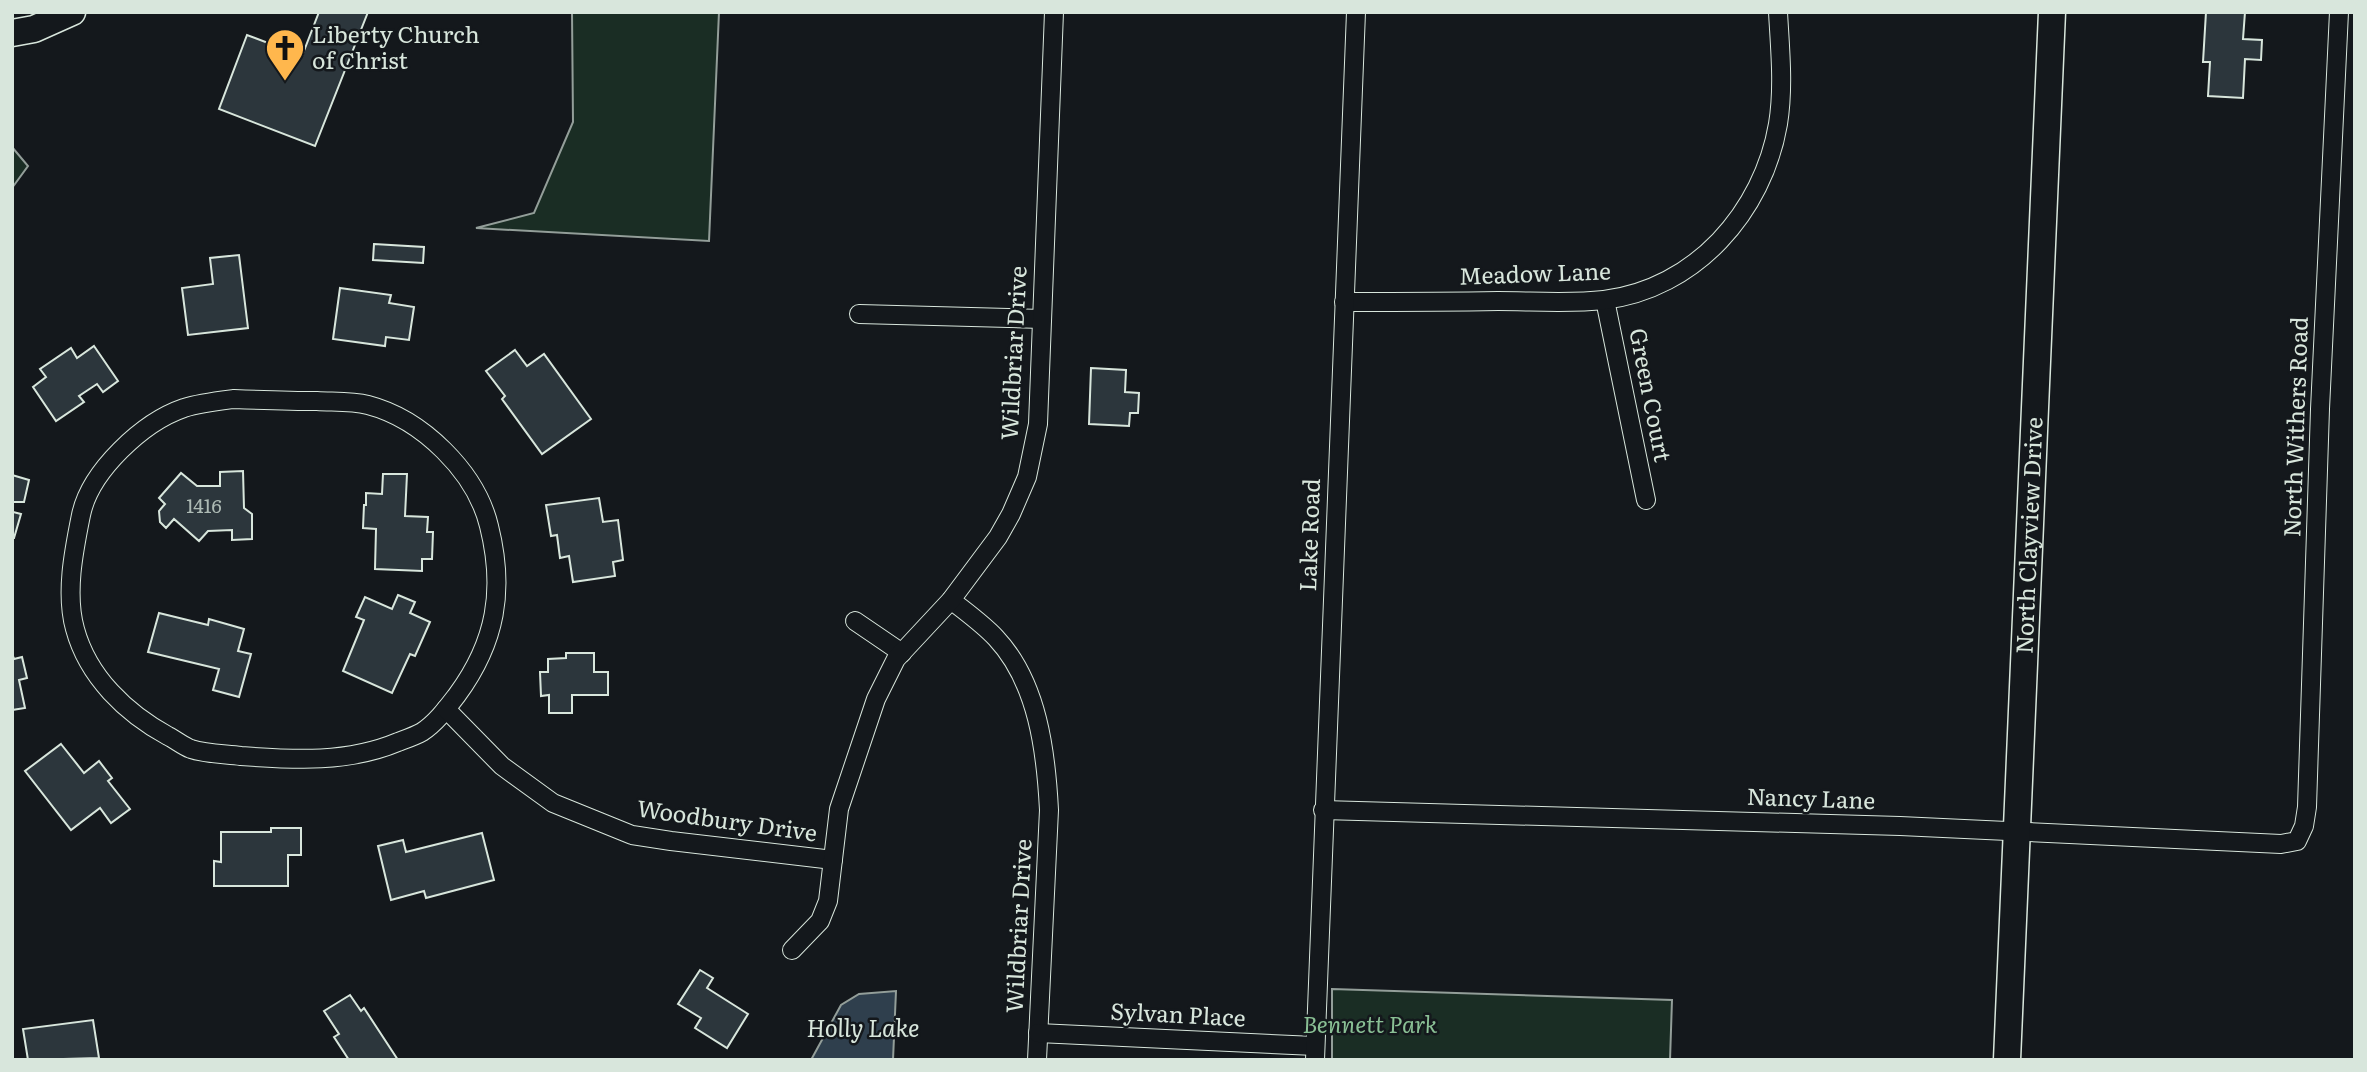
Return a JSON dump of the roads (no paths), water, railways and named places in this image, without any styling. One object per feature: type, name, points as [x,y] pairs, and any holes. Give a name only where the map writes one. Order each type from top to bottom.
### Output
[{"type":"street","points":[[12,33],[34,29],[72,12]]},
{"type":"street","name":"Wildbriar Drive","points":[[1037,1060],[1049,810],[1040,734],[1018,668],[994,636],[951,600],[1012,514],[1027,477],[1038,424],[1054,12]]},
{"type":"street","name":"Lake Road","points":[[1315,1053],[1356,12]]},
{"type":"street","name":"Meadow Lane","points":[[1344,302],[1605,300],[1657,286],[1681,273],[1722,240],[1739,219],[1765,168],[1778,123],[1782,92],[1778,12]]},
{"type":"street","name":"North Clayview Drive","points":[[2007,1060],[2052,12]]},
{"type":"street","name":"North Withers Road","points":[[2297,841],[2304,826],[2307,807],[2320,409],[2339,12]]},
{"type":"street","name":"Green Court","points":[[1605,300],[1646,500]]},
{"type":"street","points":[[859,314],[1042,320]]},
{"type":"street","points":[[234,399],[338,402],[367,405],[395,415],[441,447],[465,472],[489,524],[497,580],[496,611],[489,639],[470,677],[446,709],[422,732],[384,748],[351,757],[330,759],[252,757],[192,749],[145,723],[106,688],[88,662],[74,627],[72,568],[82,510],[96,480],[116,455],[158,420],[213,401],[234,399]]},
{"type":"street","points":[[792,950],[820,921],[828,901],[839,809],[877,699],[896,659],[951,600]]},
{"type":"street","points":[[855,621],[902,653]]},
{"type":"street","name":"Woodbury Drive","points":[[446,709],[502,766],[553,803],[632,835],[833,860]]},
{"type":"street","name":"Nancy Lane","points":[[1323,810],[2017,831],[2281,844],[2297,841]]},
{"type":"street","name":"Sylvan Place","points":[[1038,1033],[1315,1053]]},
{"type":"water","name":"Holly Lake","points":[[896,991],[893,1060],[811,1060],[841,1005],[859,994]]},
{"type":"place","name":"Liberty Church of Christ","points":[[285,82]]},
{"type":"park label","name":"Bennett Park","points":[[1370,1025]]}]
